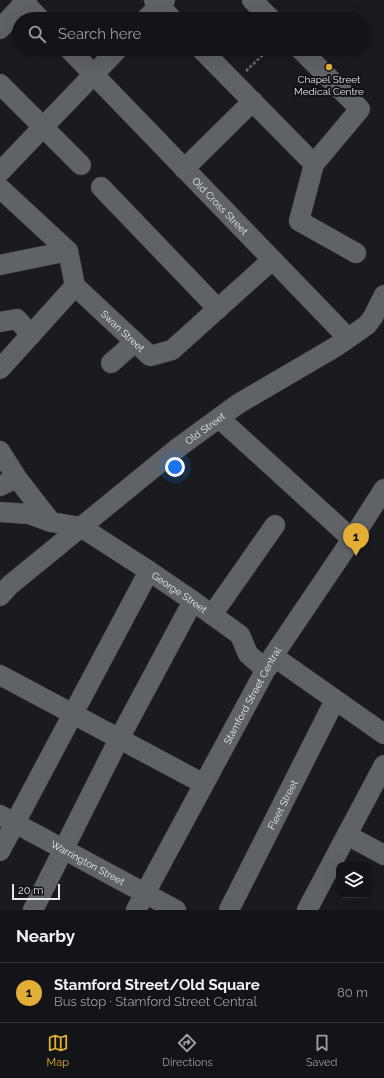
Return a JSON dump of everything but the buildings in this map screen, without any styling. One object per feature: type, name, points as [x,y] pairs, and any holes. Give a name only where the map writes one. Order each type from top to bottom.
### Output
[{"type":"street","points":[[252,0],[264,12]]},
{"type":"street","points":[[15,12],[25,1],[34,12]]},
{"type":"street","points":[[0,29],[12,16]]},
{"type":"street","name":"Old Cross Street","points":[[76,56],[348,338]]},
{"type":"street","points":[[0,172],[111,56]]},
{"type":"street","points":[[209,56],[314,164]]},
{"type":"street","points":[[307,56],[360,109],[314,164],[299,221],[356,253]]},
{"type":"street","points":[[0,84],[81,165]]},
{"type":"street","points":[[184,169],[253,101]]},
{"type":"street","points":[[101,187],[218,309]]},
{"type":"street","points":[[0,188],[68,251],[75,286],[0,369]]},
{"type":"street","points":[[0,265],[68,251]]},
{"type":"street","name":"Swan Street","points":[[75,286],[150,356],[172,350],[272,260]]},
{"type":"street","name":"Old Street","points":[[0,596],[10,585],[179,447],[238,404],[337,346],[379,317],[384,295]]},
{"type":"street","points":[[0,322],[18,319],[35,331]]},
{"type":"street","points":[[111,363],[135,342]]},
{"type":"street","points":[[219,418],[352,539]]},
{"type":"street","points":[[0,451],[8,482],[52,522]]},
{"type":"street","name":"Stamford Street Central","points":[[140,902],[271,662],[384,489]]},
{"type":"street","points":[[0,512],[29,514],[52,522],[81,527]]},
{"type":"street","points":[[212,615],[275,525]]},
{"type":"street","name":"George Street","points":[[81,527],[193,601],[240,636],[248,654],[258,663],[271,662],[335,700],[384,734]]},
{"type":"street","points":[[0,851],[7,819],[72,714],[149,571]]},
{"type":"street","points":[[33,910],[119,738],[193,601]]},
{"type":"street","points":[[0,675],[204,784]]},
{"type":"street","name":"Fleet Street","points":[[229,910],[335,700]]},
{"type":"street","points":[[307,910],[384,765]]},
{"type":"street","name":"Warrington Street","points":[[7,819],[64,849],[140,902],[176,910]]},
{"type":"street","points":[[347,835],[384,855]]},
{"type":"path","points":[[235,83],[262,56]]},
{"type":"place","name":"Chapel Street Medical Centre","points":[[329,67]]},
{"type":"place","name":"Stamford Street/Old Square","points":[[356,556]]}]
